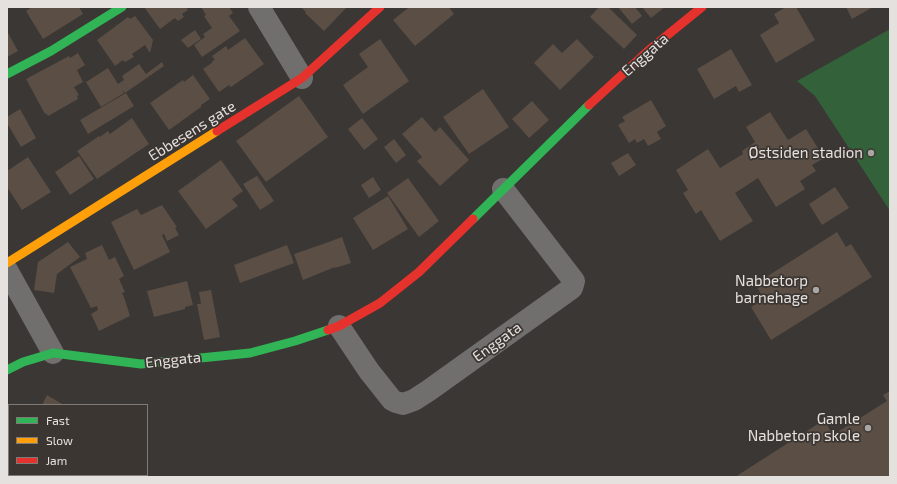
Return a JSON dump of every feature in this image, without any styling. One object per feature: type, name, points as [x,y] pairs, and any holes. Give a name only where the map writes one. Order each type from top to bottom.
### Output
[{"type":"street","points":[[7,74],[26,66],[74,38],[122,7]]},
{"type":"street","points":[[259,7],[302,78]]},
{"type":"street","name":"Ebbesens gate","points":[[7,263],[302,78],[380,7]]},
{"type":"street","name":"Enggata","points":[[7,370],[23,362],[53,353],[141,364],[250,353],[295,341],[339,326],[380,303],[419,272],[593,101],[649,50],[702,7]]},
{"type":"street","name":"Enggata","points":[[339,326],[369,371],[387,394],[392,400],[403,404],[414,400],[428,391],[572,288],[574,281],[503,188]]},
{"type":"street","points":[[7,270],[53,353]]},
{"type":"green space","name":"Østsiden stadion","points":[[890,29],[890,211],[815,96],[797,81]]},
{"type":"building","points":[[32,7],[79,7],[83,14],[43,39],[26,11]]},
{"type":"building","points":[[144,7],[186,7],[188,10],[182,14],[184,17],[178,21],[175,18],[160,29]]},
{"type":"building","points":[[201,7],[229,7],[233,13],[229,16],[240,31],[202,57],[194,45],[205,37],[203,34],[212,28],[204,16],[206,15]]},
{"type":"building","points":[[301,7],[347,7],[324,31],[305,13],[306,12]]},
{"type":"building","points":[[407,7],[449,7],[454,14],[415,46],[393,20],[408,8]]},
{"type":"building","points":[[599,7],[608,7],[637,35],[624,49],[590,17]]},
{"type":"building","points":[[618,7],[635,7],[642,16],[632,24]]},
{"type":"building","points":[[642,7],[665,7],[651,18]]},
{"type":"building","points":[[786,7],[796,7],[815,40],[776,63],[760,35],[779,23],[774,14]]},
{"type":"building","points":[[846,7],[873,7],[852,19]]},
{"type":"building","points":[[135,16],[153,40],[150,53],[145,45],[132,54],[134,57],[125,62],[123,60],[115,66],[97,40],[128,17],[130,19]]},
{"type":"building","points":[[195,30],[201,39],[188,48],[181,40]]},
{"type":"building","points":[[7,31],[18,51],[7,57]]},
{"type":"building","points":[[245,38],[264,64],[231,87],[229,85],[219,92],[203,69],[215,60],[212,56],[226,46],[228,50]]},
{"type":"building","points":[[380,39],[409,81],[363,114],[343,85],[368,67],[359,54]]},
{"type":"building","points":[[577,39],[594,57],[560,90],[534,63],[553,44],[562,53]]},
{"type":"building","points":[[731,49],[752,85],[739,92],[736,86],[714,99],[697,69]]},
{"type":"building","points":[[78,53],[85,65],[77,70],[83,82],[74,87],[79,95],[77,96],[78,99],[48,116],[46,113],[45,114],[26,79],[69,56],[70,58]]},
{"type":"building","points":[[162,62],[164,66],[125,93],[122,89],[124,93],[101,107],[86,82],[108,68],[118,84],[124,80],[122,76],[139,64],[146,74]]},
{"type":"building","points":[[193,75],[210,99],[169,130],[150,103],[183,80],[184,82]]},
{"type":"building","points":[[483,89],[509,127],[469,154],[443,117]]},
{"type":"building","points":[[126,93],[134,106],[88,134],[80,120]]},
{"type":"building","points":[[299,96],[328,137],[266,182],[236,141]]},
{"type":"building","points":[[651,100],[666,126],[657,132],[661,139],[648,146],[644,139],[637,143],[635,139],[629,143],[618,125],[625,121],[622,117]]},
{"type":"building","points":[[532,101],[549,120],[529,138],[512,119]]},
{"type":"building","points":[[20,109],[36,138],[21,147],[7,123],[7,117]]},
{"type":"building","points":[[770,112],[788,140],[806,129],[824,158],[812,165],[816,171],[800,181],[805,189],[776,207],[758,178],[735,193],[753,221],[720,241],[701,210],[696,214],[683,193],[688,190],[676,170],[708,149],[720,168],[743,154],[742,151],[755,142],[746,127]]},
{"type":"building","points":[[422,117],[435,132],[440,127],[469,160],[440,186],[417,161],[422,157],[402,134]]},
{"type":"building","points":[[132,118],[149,144],[97,179],[77,151],[108,131],[110,134]]},
{"type":"building","points":[[362,118],[378,139],[364,150],[348,129]]},
{"type":"building","points":[[394,139],[406,155],[396,163],[384,147]]},
{"type":"building","points":[[628,153],[636,165],[619,176],[611,163]]},
{"type":"building","points":[[79,156],[94,179],[70,195],[55,172]]},
{"type":"building","points":[[28,157],[51,192],[22,210],[7,187],[7,171]]},
{"type":"building","points":[[221,160],[243,191],[232,199],[238,206],[206,229],[178,191]]},
{"type":"building","points":[[257,176],[274,201],[260,210],[243,184]]},
{"type":"building","points":[[373,177],[381,190],[369,198],[361,185]]},
{"type":"building","points":[[408,178],[439,221],[419,237],[387,193]]},
{"type":"building","points":[[835,187],[849,208],[822,225],[809,204]]},
{"type":"building","points":[[388,196],[408,229],[373,250],[353,218]]},
{"type":"building","points":[[162,205],[177,227],[175,228],[179,235],[167,241],[164,234],[162,235],[170,252],[134,270],[111,222],[137,209],[141,215]]},
{"type":"building","points":[[837,232],[846,247],[851,244],[872,277],[771,340],[751,307],[764,299],[755,284]]},
{"type":"building","points":[[342,237],[351,263],[335,267],[303,280],[294,254]]},
{"type":"building","points":[[68,242],[80,257],[57,274],[54,293],[34,290],[38,262]]},
{"type":"building","points":[[102,245],[109,260],[115,257],[124,276],[119,279],[125,292],[122,293],[130,316],[99,331],[91,314],[98,310],[97,306],[91,308],[70,267],[87,259],[85,253]]},
{"type":"building","points":[[287,245],[294,263],[240,283],[234,265]]},
{"type":"building","points":[[187,281],[193,305],[185,307],[185,309],[154,317],[147,291]]},
{"type":"building","points":[[211,290],[220,337],[204,340],[197,304],[201,304],[199,292]]},
{"type":"building","name":"Gamle Nabbetorp skole","points":[[890,391],[890,477],[735,477],[824,420],[833,435],[887,401],[883,395]]},
{"type":"building","points":[[47,395],[62,404],[42,404]]},
{"type":"building","points":[[32,476],[44,476],[44,477]]},
{"type":"traffic: fast","points":[[7,74],[51,51],[122,7]]},
{"type":"traffic: fast","points":[[473,219],[589,105]]},
{"type":"traffic: fast","points":[[7,370],[23,362],[53,353],[141,364],[250,353],[295,341],[328,330]]},
{"type":"traffic: slow","points":[[7,263],[217,131]]},
{"type":"traffic: jam","points":[[217,131],[302,78],[380,7]]},
{"type":"traffic: jam","points":[[589,105],[649,50],[702,7]]},
{"type":"traffic: jam","points":[[328,330],[339,326],[380,303],[419,272],[473,219]]},
{"type":"place","name":"Østsiden stadion","points":[[871,153]]},
{"type":"place","name":"Nabbetorp barnehage","points":[[816,290]]},
{"type":"place","name":"Gamle Nabbetorp skole","points":[[868,428]]}]
